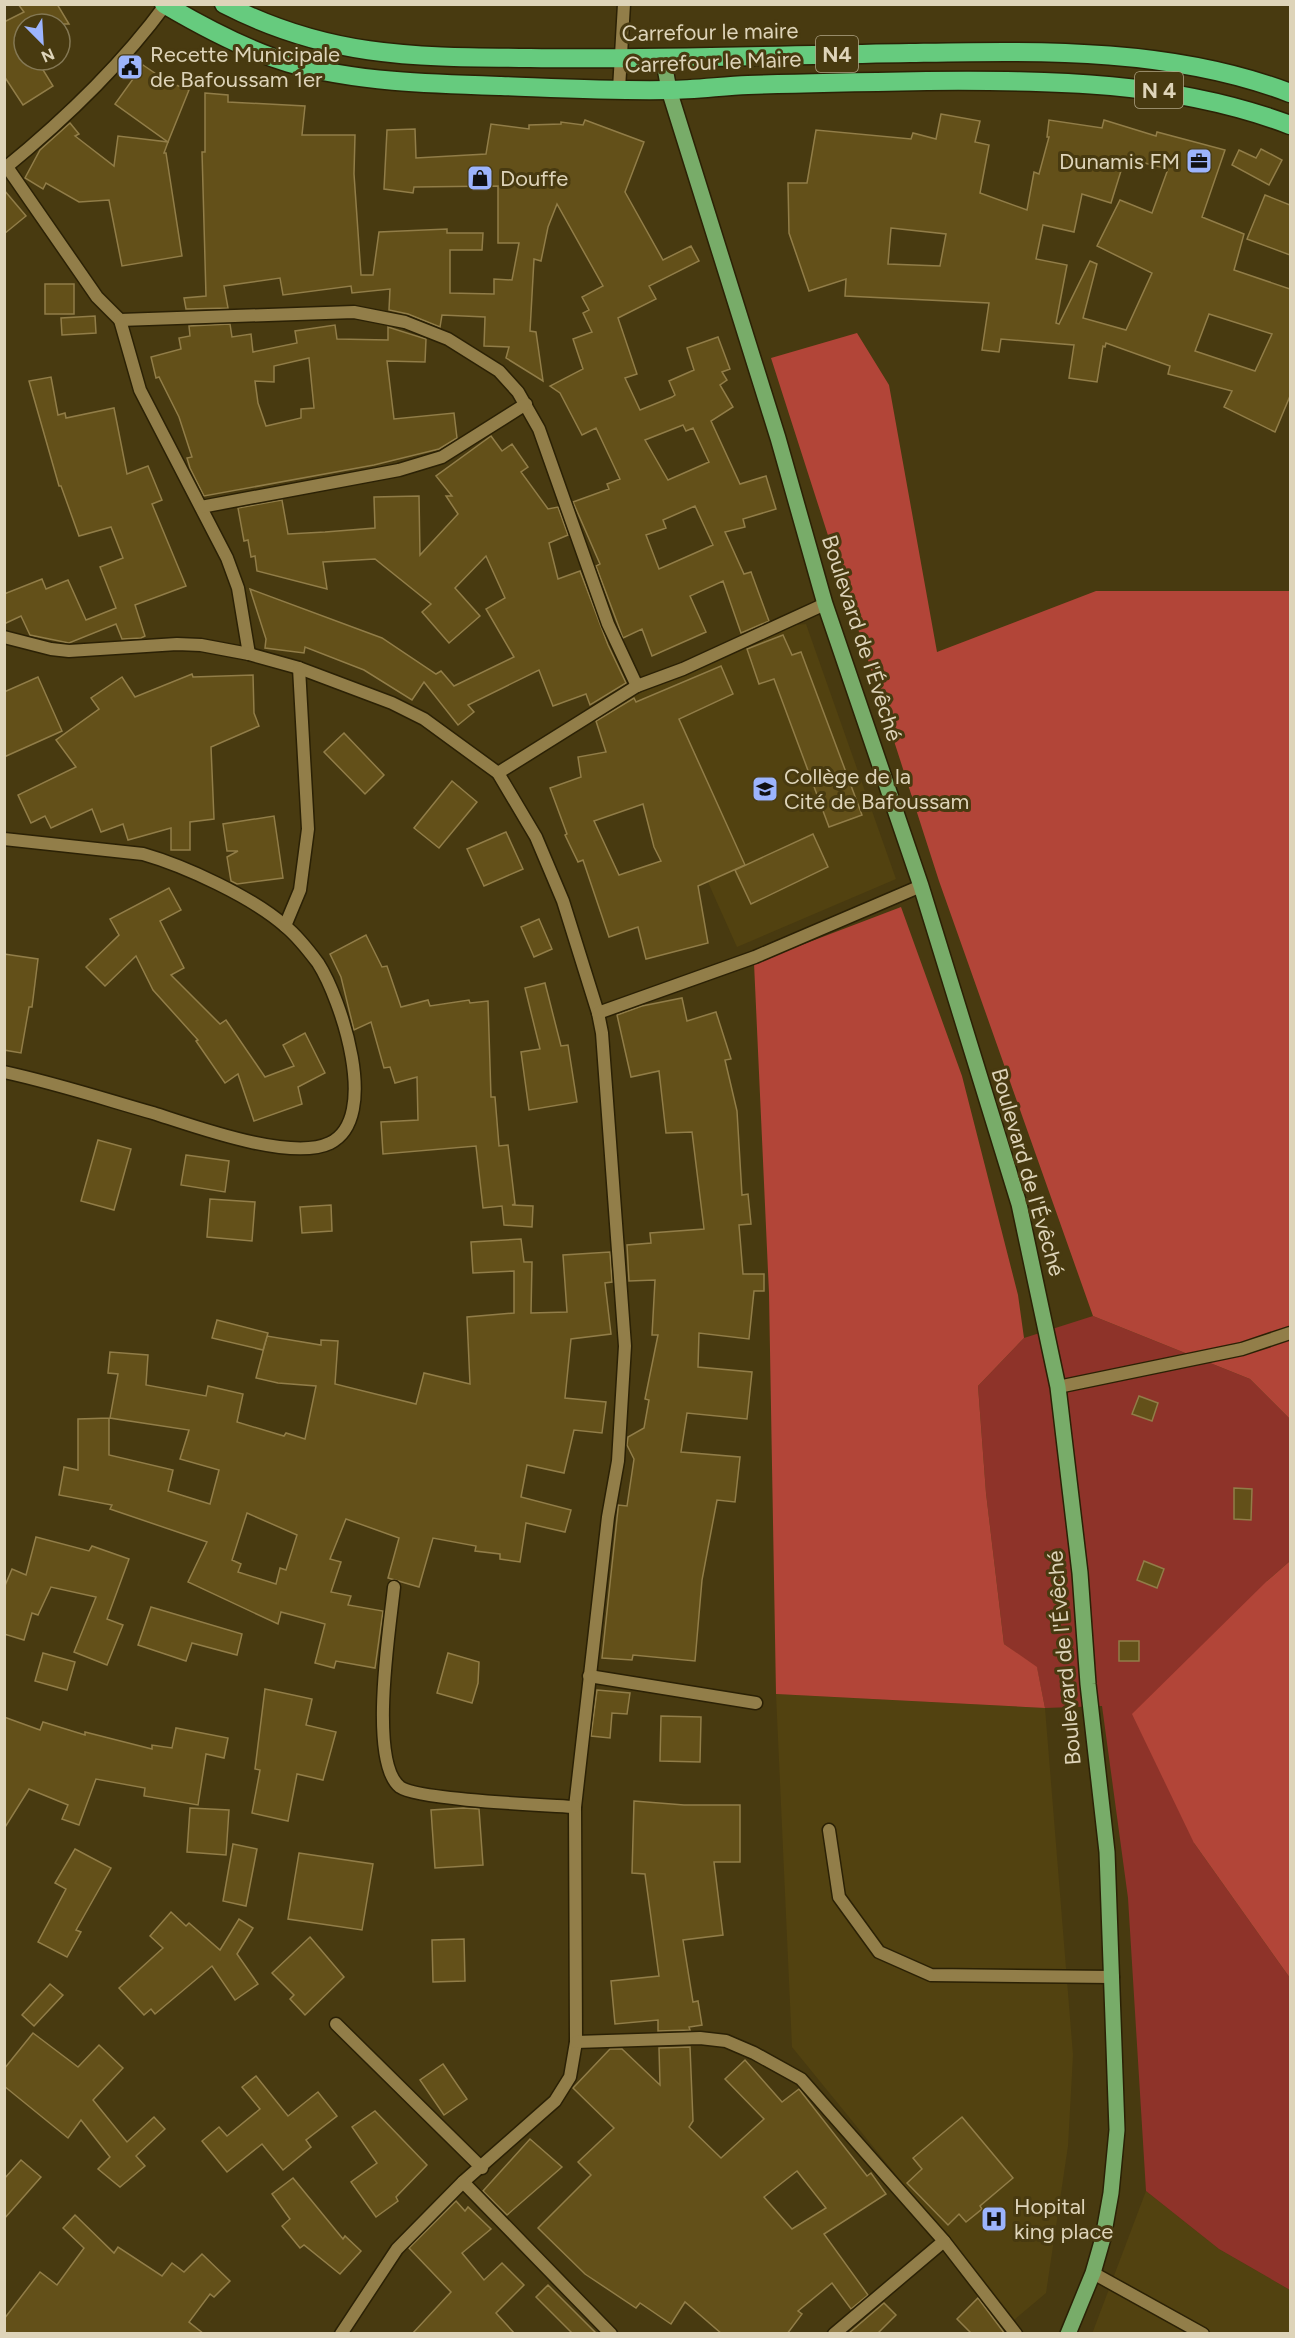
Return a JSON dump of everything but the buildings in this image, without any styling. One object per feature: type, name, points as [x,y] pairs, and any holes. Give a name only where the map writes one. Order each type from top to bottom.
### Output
[{"type":"highway","name":"Carrefour le maire","points":[[224,4],[283,32],[330,45],[379,54],[486,58],[621,58],[950,52],[1090,53],[1159,61],[1223,74],[1290,93]]},
{"type":"highway","name":"Carrefour le Maire","points":[[165,5],[230,38],[289,62],[324,71],[404,80],[486,86],[669,90],[788,84],[1023,80]]},
{"type":"highway","name":"N 4","points":[[1023,80],[1150,89],[1222,104],[1290,125]]},
{"type":"main road","name":"Boulevard de l'Évêché","points":[[663,57],[669,90],[778,438],[825,604],[921,886],[1019,1204],[1058,1387],[1080,1573],[1088,1684],[1107,1852],[1117,2130],[1112,2193],[1093,2273],[1068,2334]]},
{"type":"street","points":[[619,89],[624,4]]},
{"type":"street","points":[[165,5],[139,41],[90,94],[6,168],[97,297],[120,320],[140,390],[227,558],[238,588],[249,654]]},
{"type":"street","points":[[120,320],[310,311],[354,312],[405,322],[448,339],[499,371],[526,404],[539,429],[608,624],[637,686]]},
{"type":"street","points":[[201,507],[399,470],[442,457],[526,404]]},
{"type":"street","points":[[498,773],[637,686],[683,669],[825,604]]},
{"type":"street","points":[[4,637],[63,651],[177,644],[249,654],[299,668],[392,703],[424,719],[498,773],[536,837],[563,901],[598,1013],[626,1346],[618,1461],[608,1517],[575,1807],[576,2042],[570,2077],[555,2102],[482,2168],[463,2182],[397,2249],[341,2334]]},
{"type":"street","points":[[285,926],[300,890],[308,829],[299,668]]},
{"type":"street","points":[[4,838],[143,854],[162,860],[234,894],[285,926],[318,964],[332,993],[348,1038],[357,1098],[353,1118],[344,1132],[331,1143],[291,1147],[232,1138],[4,1072]]},
{"type":"street","points":[[598,1013],[755,957],[921,886]]},
{"type":"street","points":[[1058,1387],[1242,1349],[1290,1333]]},
{"type":"street","points":[[394,1587],[381,1733],[386,1765],[399,1786],[410,1792],[438,1796],[575,1807]]},
{"type":"street","points":[[589,1676],[756,1703]]},
{"type":"street","points":[[829,1830],[839,1897],[879,1952],[931,1975],[1113,1977]]},
{"type":"street","points":[[336,2024],[482,2168]]},
{"type":"street","points":[[576,2042],[699,2038],[726,2041],[801,2079],[944,2241],[1016,2334]]},
{"type":"street","points":[[463,2182],[611,2334]]},
{"type":"street","points":[[834,2334],[944,2241]]},
{"type":"street","points":[[1093,2273],[1203,2334]]},
{"type":"shaded area","points":[[857,333],[889,385],[937,652],[1096,591],[1290,591],[1290,1419],[1250,1379],[1093,1316],[939,881],[771,358]]},
{"type":"shaded area","name":"Collège de la Cité de Bafoussam","points":[[806,624],[896,879],[737,947],[626,699],[796,625]]},
{"type":"shaded area","points":[[901,907],[962,1076],[1018,1295],[1024,1338],[978,1386],[986,1493],[1004,1644],[1037,1667],[1045,1708],[776,1694],[769,1293],[754,963]]},
{"type":"shaded area","points":[[1093,1316],[1250,1379],[1290,1419],[1290,1561],[1267,1581],[1194,1843],[1290,1978],[1290,2290],[1219,2249],[1146,2191],[1128,1898],[1102,1706],[1045,1708],[1037,1668],[1004,1644],[986,1493],[978,1386],[1024,1338]]},
{"type":"shaded area","points":[[1290,1561],[1290,1978],[1194,1843],[1132,1714]]},
{"type":"shaded area","points":[[776,1694],[1045,1708],[1073,2055],[1068,2146],[1046,2293],[1014,2320],[792,2047]]},
{"type":"shaded area","points":[[1146,2191],[1219,2249],[1290,2290],[1290,2333],[1092,2334]]},
{"type":"place","name":"Recette Municipale de Bafoussam 1er","points":[[130,67]]},
{"type":"place","name":"Dunamis FM","points":[[1199,161]]},
{"type":"place","name":"Douffe","points":[[480,178]]},
{"type":"place","name":"Collège de la Cité de Bafoussam","points":[[765,789]]},
{"type":"place","name":"Hopital king place","points":[[994,2219]]}]
